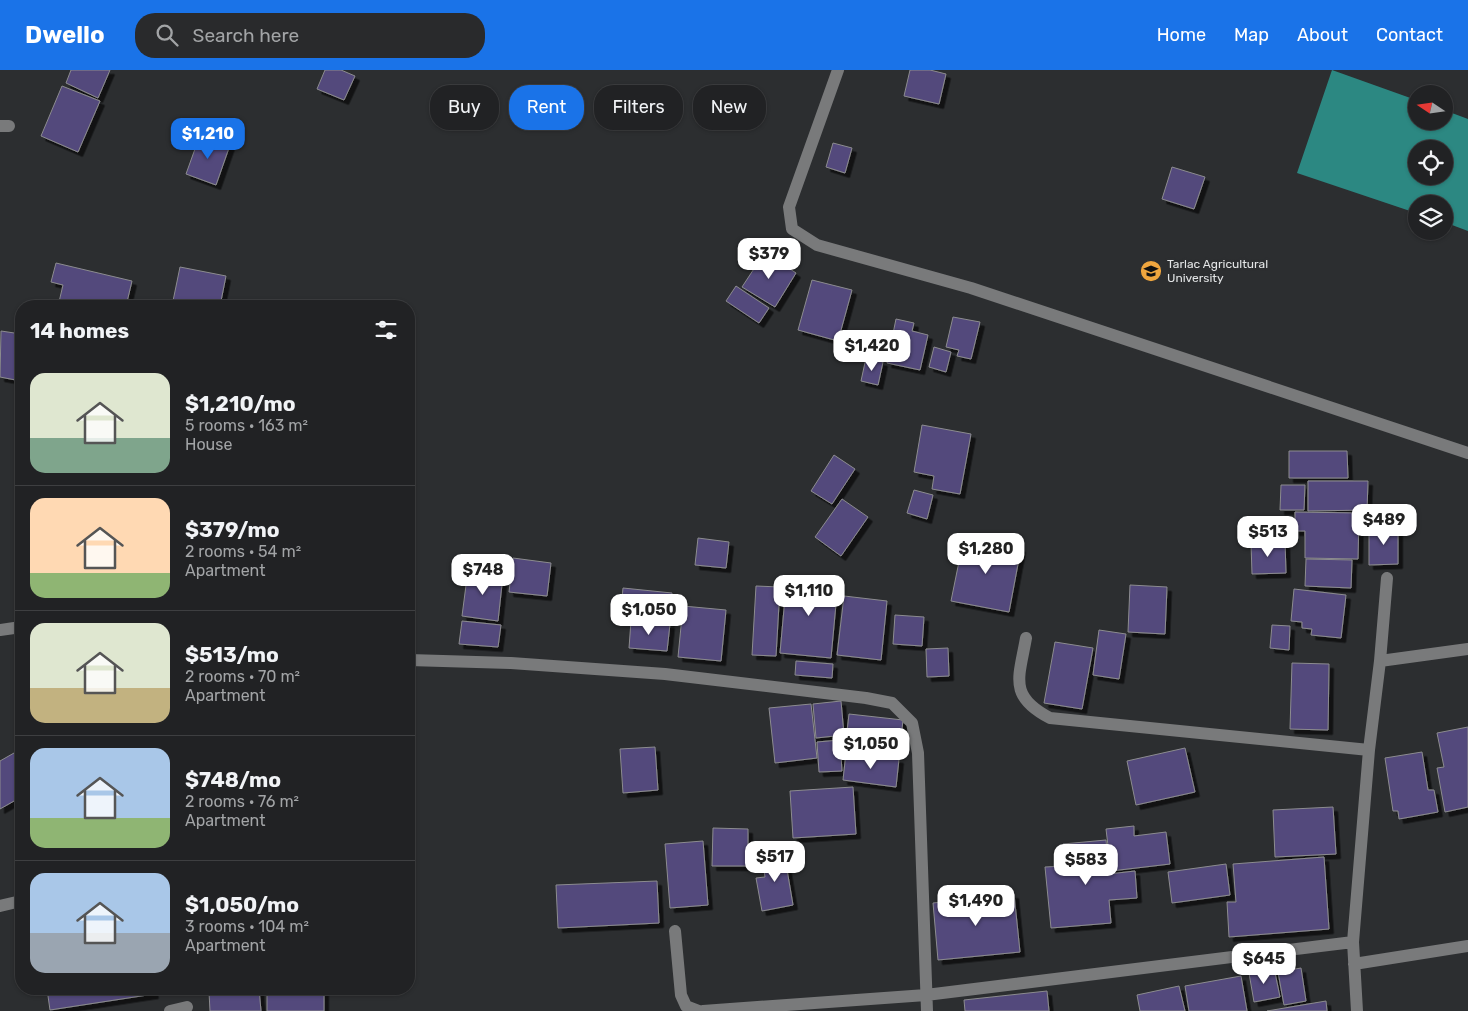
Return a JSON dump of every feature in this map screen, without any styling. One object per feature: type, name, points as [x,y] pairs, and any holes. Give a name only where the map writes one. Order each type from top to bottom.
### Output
[{"type":"street","points":[[838,70],[789,207],[792,230],[817,245],[980,291],[1468,453]]},
{"type":"street","points":[[1357,1011],[1353,942],[1369,750],[1380,661],[1387,578]]},
{"type":"street","points":[[0,630],[15,629]]},
{"type":"street","points":[[1026,638],[1019,682],[1024,700],[1034,710],[1050,718],[1369,750]]},
{"type":"street","points":[[1380,661],[1468,649]]},
{"type":"street","points":[[415,660],[511,663],[665,674],[866,698],[892,703],[912,723],[918,753],[927,1011]]},
{"type":"street","points":[[0,906],[15,902]]},
{"type":"street","points":[[675,931],[682,995],[686,1006],[701,1011],[926,995],[1353,942]]},
{"type":"street","points":[[1354,964],[1468,946]]},
{"type":"street","points":[[170,1011],[187,1008]]},
{"type":"water","points":[[1332,70],[1408,97],[1408,130],[1453,130],[1453,113],[1468,119],[1468,231],[1453,225],[1453,195],[1408,195],[1408,210],[1297,173]]},
{"type":"building","points":[[71,70],[110,70],[98,98],[66,83]]},
{"type":"building","points":[[325,70],[341,70],[355,76],[344,100],[317,89]]},
{"type":"building","points":[[910,70],[930,70],[946,74],[939,104],[904,96]]},
{"type":"building","points":[[62,86],[100,101],[78,152],[41,136]]},
{"type":"building","points":[[200,135],[230,145],[216,185],[186,174]]},
{"type":"building","points":[[833,143],[852,148],[845,173],[826,167]]},
{"type":"building","points":[[1172,167],[1205,177],[1194,209],[1162,199]]},
{"type":"building","points":[[765,252],[796,273],[775,307],[742,287]]},
{"type":"building","points":[[56,263],[132,281],[127,300],[59,300],[63,285],[51,282]]},
{"type":"building","points":[[180,267],[226,276],[221,300],[173,300]]},
{"type":"building","points":[[812,280],[852,290],[838,341],[798,330]]},
{"type":"building","points":[[736,286],[769,308],[759,323],[726,301]]},
{"type":"building","points":[[953,317],[980,322],[971,359],[957,356],[959,350],[946,347]]},
{"type":"building","points":[[896,319],[914,323],[912,331],[928,335],[920,370],[887,363]]},
{"type":"building","points":[[1,331],[15,333],[15,380],[0,377]]},
{"type":"building","points":[[934,347],[951,352],[946,372],[929,367]]},
{"type":"building","points":[[866,358],[883,362],[878,385],[861,381]]},
{"type":"building","points":[[922,425],[971,434],[960,494],[932,489],[934,476],[914,472]]},
{"type":"building","points":[[1289,451],[1347,451],[1348,478],[1289,478]]},
{"type":"building","points":[[834,455],[855,469],[832,504],[811,491]]},
{"type":"building","points":[[1308,481],[1368,481],[1367,510],[1308,511]]},
{"type":"building","points":[[1281,485],[1305,485],[1304,510],[1280,510]]},
{"type":"building","points":[[914,490],[933,495],[927,519],[907,513]]},
{"type":"building","points":[[842,499],[868,517],[841,556],[815,537]]},
{"type":"building","points":[[1295,512],[1359,513],[1358,559],[1305,558],[1305,531],[1295,531]]},
{"type":"building","points":[[1398,526],[1398,564],[1369,565],[1369,527]]},
{"type":"building","points":[[964,537],[1021,548],[1009,612],[951,601]]},
{"type":"building","points":[[698,538],[729,542],[726,568],[695,565]]},
{"type":"building","points":[[1285,542],[1286,573],[1252,574],[1251,543]]},
{"type":"building","points":[[513,558],[551,563],[547,596],[509,592]]},
{"type":"building","points":[[1306,559],[1352,560],[1351,588],[1305,586]]},
{"type":"building","points":[[468,570],[503,575],[498,621],[462,616]]},
{"type":"building","points":[[787,576],[838,582],[831,658],[780,653]]},
{"type":"building","points":[[1130,585],[1167,587],[1165,634],[1128,632]]},
{"type":"building","points":[[756,586],[780,587],[776,656],[752,655]]},
{"type":"building","points":[[623,588],[672,593],[670,622],[620,618]]},
{"type":"building","points":[[1294,589],[1346,595],[1341,638],[1311,635],[1312,629],[1302,628],[1302,622],[1291,621]]},
{"type":"building","points":[[844,596],[887,601],[881,660],[837,655]]},
{"type":"building","points":[[683,606],[726,610],[721,661],[678,657]]},
{"type":"building","points":[[895,615],[924,617],[922,646],[893,644]]},
{"type":"building","points":[[462,621],[501,625],[498,647],[459,644]]},
{"type":"building","points":[[631,621],[670,624],[667,651],[629,648]]},
{"type":"building","points":[[1272,625],[1290,626],[1289,650],[1270,648]]},
{"type":"building","points":[[1099,630],[1126,634],[1119,679],[1093,675]]},
{"type":"building","points":[[1055,642],[1093,648],[1082,709],[1044,703]]},
{"type":"building","points":[[948,648],[949,676],[927,677],[926,649]]},
{"type":"building","points":[[796,661],[833,664],[832,678],[795,675]]},
{"type":"building","points":[[1292,663],[1329,664],[1328,730],[1290,729]]},
{"type":"building","points":[[841,701],[844,735],[816,738],[813,704]]},
{"type":"building","points":[[811,704],[817,758],[775,763],[769,708]]},
{"type":"building","points":[[849,714],[903,720],[899,755],[845,749]]},
{"type":"building","points":[[1468,727],[1468,807],[1445,812],[1437,768],[1444,767],[1437,733]]},
{"type":"building","points":[[840,740],[842,771],[819,772],[817,742]]},
{"type":"building","points":[[655,747],[658,790],[623,793],[620,749]]},
{"type":"building","points":[[1185,748],[1195,792],[1136,805],[1127,761]]},
{"type":"building","points":[[1422,752],[1428,790],[1434,790],[1438,812],[1399,819],[1398,811],[1393,811],[1385,758]]},
{"type":"building","points":[[14,753],[15,755],[15,800],[0,809],[0,761]]},
{"type":"building","points":[[846,753],[899,759],[896,787],[843,780]]},
{"type":"building","points":[[853,787],[856,834],[793,838],[790,791]]},
{"type":"building","points":[[1333,807],[1336,854],[1275,857],[1273,810]]},
{"type":"building","points":[[1134,826],[1134,836],[1166,832],[1170,864],[1111,871],[1106,829]]},
{"type":"building","points":[[713,828],[748,829],[748,866],[712,866]]},
{"type":"building","points":[[1106,840],[1109,874],[1135,871],[1137,898],[1109,900],[1111,923],[1051,928],[1045,867],[1065,866],[1063,844]]},
{"type":"building","points":[[703,841],[708,905],[670,908],[665,844]]},
{"type":"building","points":[[784,852],[793,905],[762,911],[756,878],[765,877],[762,856]]},
{"type":"building","points":[[1324,857],[1329,929],[1229,937],[1227,902],[1236,902],[1233,864]]},
{"type":"building","points":[[1226,864],[1230,895],[1172,903],[1168,872]]},
{"type":"building","points":[[657,881],[659,923],[558,928],[556,885]]},
{"type":"building","points":[[1014,894],[1020,952],[938,960],[933,903]]},
{"type":"building","points":[[1274,968],[1280,997],[1254,1002],[1249,973]]},
{"type":"building","points":[[1301,968],[1306,1001],[1284,1005],[1278,972]]},
{"type":"building","points":[[1241,976],[1247,1011],[1189,1011],[1185,986]]},
{"type":"building","points":[[1179,986],[1185,1011],[1140,1011],[1137,995]]},
{"type":"building","points":[[1047,991],[1049,1011],[965,1011],[964,1000]]},
{"type":"building","points":[[48,995],[148,995],[50,1010]]},
{"type":"building","points":[[209,995],[260,995],[261,1011],[210,1011]]},
{"type":"building","points":[[267,995],[324,995],[324,1011],[267,1011]]},
{"type":"building","points":[[1326,1001],[1327,1011],[1267,1011]]},
{"type":"place","name":"Tarlac Agricultural University","points":[[1151,271]]}]
